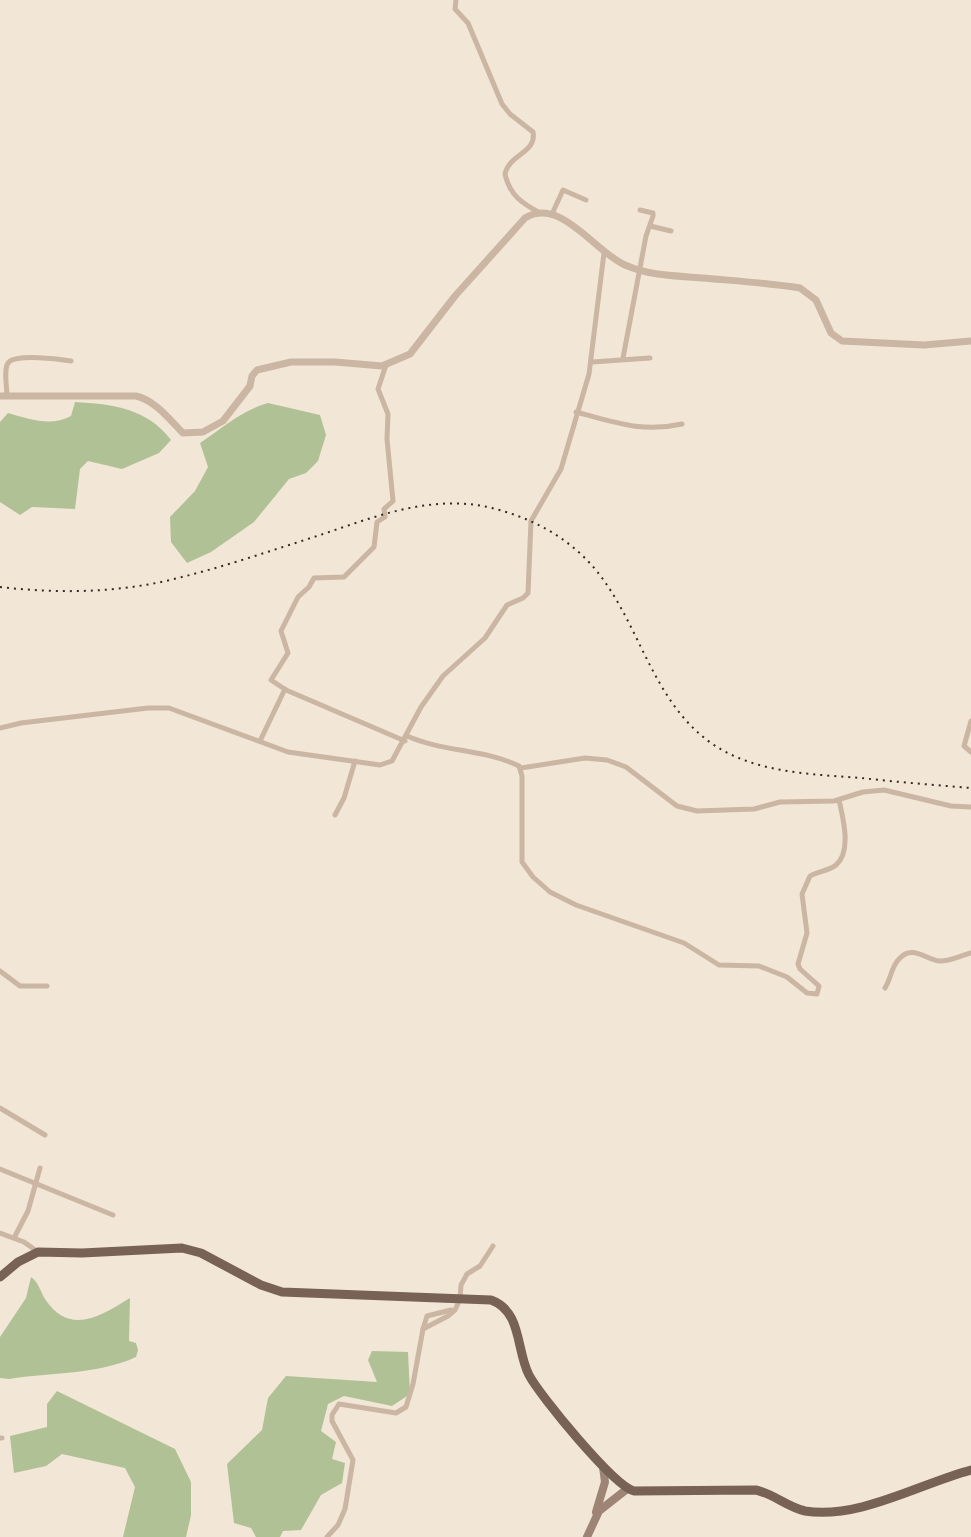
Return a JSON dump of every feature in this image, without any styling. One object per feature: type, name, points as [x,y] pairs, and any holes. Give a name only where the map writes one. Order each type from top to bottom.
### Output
[{"type":"main road","points":[[0,1278],[18,1262],[38,1252],[82,1253],[182,1248],[201,1253],[261,1285],[282,1292],[458,1303],[491,1300],[502,1305],[508,1312],[526,1368],[538,1391],[568,1429],[627,1489]]},
{"type":"main road","points":[[587,1537],[605,1482],[602,1464]]},
{"type":"main road","points":[[595,1518],[604,1505],[627,1489],[756,1490],[801,1510],[824,1512],[882,1502],[928,1483],[971,1470]]},
{"type":"street","points":[[456,0],[455,9],[468,23],[502,104],[533,132],[534,141],[531,147],[508,164],[505,178],[517,200],[571,224],[604,253],[641,272],[800,288],[816,300],[831,333],[842,341],[924,345],[971,341]]},
{"type":"street","points":[[552,215],[563,190],[586,200]]},
{"type":"street","points":[[623,358],[653,213],[640,210]]},
{"type":"street","points":[[71,360],[28,357],[10,361],[6,366],[3,396],[136,396],[160,409],[183,433],[197,434],[223,421],[250,386],[252,376],[257,370],[291,362],[386,365],[410,354],[455,296],[525,218],[540,212]]},
{"type":"street","points":[[650,226],[671,231]]},
{"type":"street","points":[[0,729],[21,723],[148,708],[169,708],[288,752],[385,765],[392,761],[421,707],[443,676],[485,638],[507,605],[528,593],[531,520],[561,470],[592,362],[604,253]]},
{"type":"street","points":[[592,362],[650,358]]},
{"type":"street","points":[[386,365],[378,389],[388,414],[387,439],[393,501],[384,509],[385,517],[377,522],[374,547],[344,577],[314,578],[298,597],[281,631],[288,653],[271,679],[273,682],[406,738],[490,756],[521,768],[585,758],[607,760],[626,767],[677,806],[697,811],[754,809],[780,802],[839,800],[857,793],[884,790],[951,806],[971,807]]},
{"type":"street","points":[[576,412],[632,427],[653,429],[682,424]]},
{"type":"street","points":[[260,741],[285,689]]},
{"type":"street","points":[[971,721],[964,746],[971,752]]},
{"type":"street","points":[[335,815],[344,798],[355,761]]},
{"type":"street","points":[[521,768],[522,862],[533,877],[550,892],[576,905],[680,941],[719,965],[759,966],[787,977],[811,994],[819,993],[819,986],[800,969],[799,964],[807,933],[802,894],[810,876],[836,866],[839,861],[846,835],[839,800]]},
{"type":"street","points":[[885,988],[890,972],[901,955],[920,953],[940,961],[971,953]]},
{"type":"street","points":[[0,971],[20,986],[47,986]]},
{"type":"street","points":[[0,1108],[44,1135]]},
{"type":"street","points":[[15,1238],[28,1211],[40,1168]]},
{"type":"street","points":[[0,1169],[113,1215]]},
{"type":"street","points":[[0,1233],[15,1238],[38,1252]]},
{"type":"street","points":[[327,1537],[338,1525],[345,1508],[353,1460],[332,1421],[332,1415],[339,1404],[396,1413],[406,1407],[423,1329],[448,1316],[458,1303],[461,1285],[467,1274],[480,1266],[492,1246]]},
{"type":"green space","points":[[75,402],[115,406],[140,414],[162,429],[171,440],[159,453],[122,469],[88,461],[80,469],[75,509],[32,507],[20,515],[0,502],[0,422],[8,413],[40,421],[56,421],[71,416]]},
{"type":"green space","points":[[268,403],[320,415],[326,435],[318,461],[306,473],[289,479],[254,522],[211,552],[187,563],[171,542],[170,517],[195,491],[208,467],[200,443],[241,415]]},
{"type":"green space","points":[[31,1277],[55,1311],[75,1320],[97,1316],[130,1298],[129,1341],[136,1343],[136,1357],[90,1370],[0,1378],[0,1337],[26,1298]]},
{"type":"green space","points":[[372,1351],[408,1352],[410,1394],[392,1406],[344,1396],[328,1404],[321,1431],[336,1442],[332,1459],[345,1463],[342,1483],[321,1495],[301,1530],[283,1531],[280,1537],[256,1537],[251,1528],[234,1523],[227,1464],[262,1430],[268,1398],[286,1376],[377,1382],[368,1360]]},
{"type":"green space","points":[[57,1391],[175,1449],[191,1482],[191,1515],[186,1537],[123,1537],[135,1487],[125,1468],[62,1454],[46,1466],[14,1473],[10,1436],[47,1427],[47,1404]]},
{"type":"railway","points":[[0,587],[91,591],[137,586],[215,568],[402,510],[446,504],[492,508],[521,517],[548,530],[573,547],[595,569],[624,613],[674,705],[711,743],[728,753],[745,761],[802,773],[971,788]]}]
